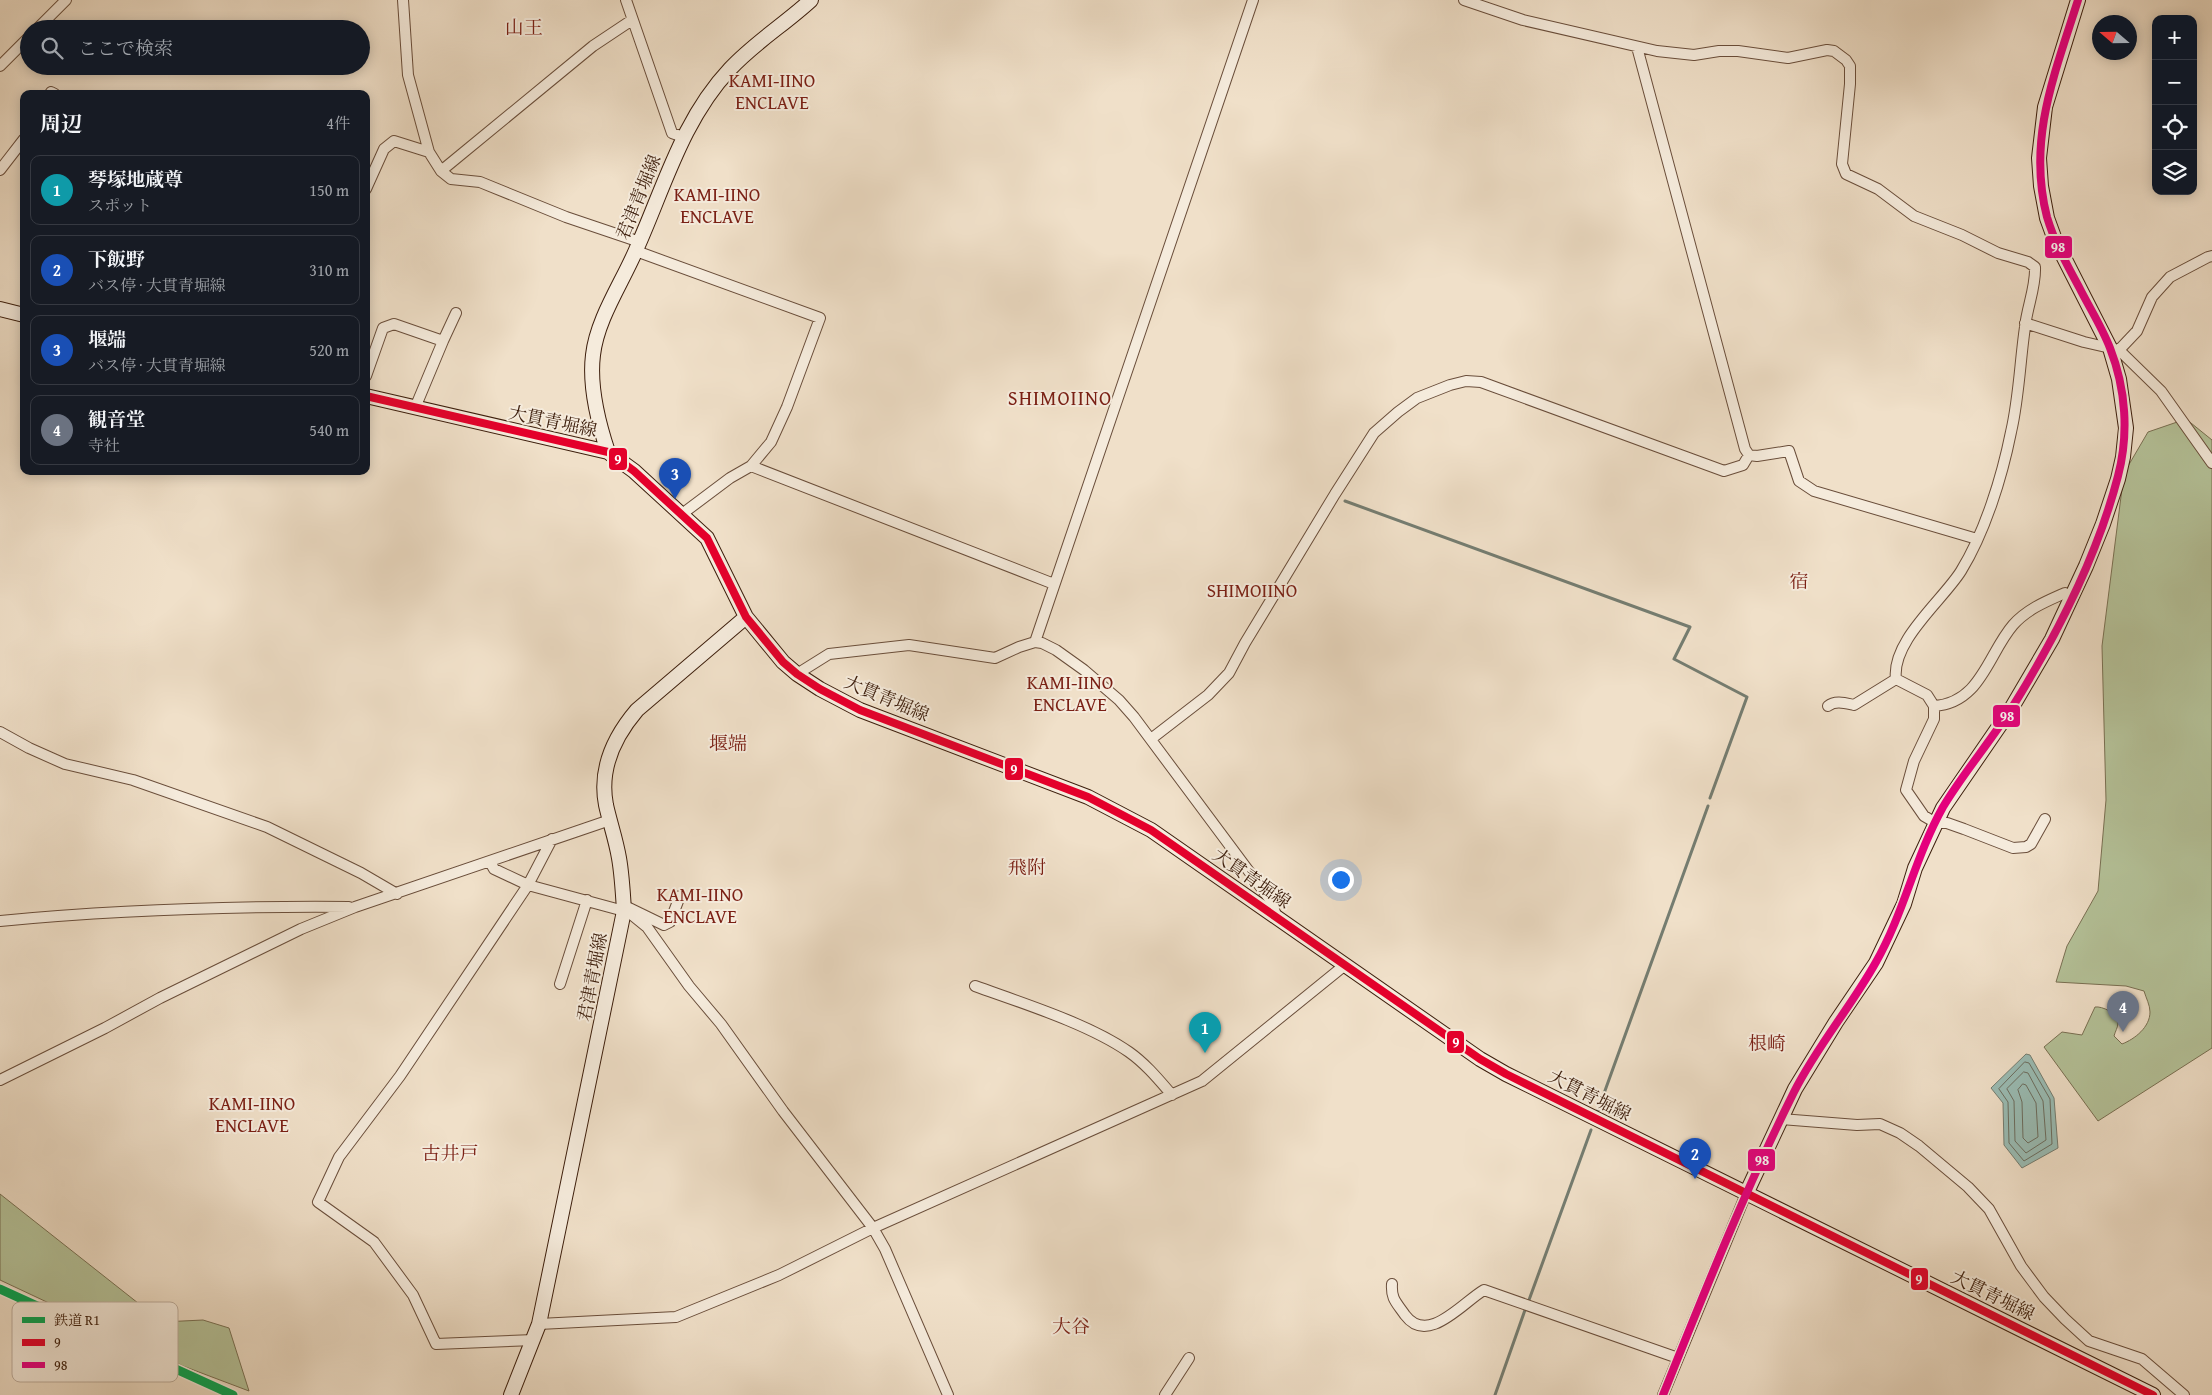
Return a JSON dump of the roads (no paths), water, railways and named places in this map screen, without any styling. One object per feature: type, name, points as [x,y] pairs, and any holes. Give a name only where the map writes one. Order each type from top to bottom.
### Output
[{"type":"main road","name":"君津青堀線","points":[[608,452],[600,428],[593,384],[593,354],[604,316],[638,246],[683,137],[706,98],[729,69],[756,44],[811,0]]},
{"type":"main road","points":[[1746,1194],[1795,1089],[1817,1052],[1876,964],[1904,904],[1915,868],[1936,822],[1961,780],[2011,709],[2052,639],[2072,598],[2103,524],[2123,457],[2126,428],[2114,349],[2056,240],[2047,218],[2041,186],[2039,158],[2045,106],[2078,0]]},
{"type":"main road","points":[[0,309],[20,313]]},
{"type":"main road","name":"大貫青堀線","points":[[370,397],[608,452],[634,471],[707,538],[746,617],[783,662],[820,689],[860,710],[1088,797],[1116,810],[1151,830],[1480,1059],[1746,1194],[2153,1395]]},
{"type":"main road","name":"君津青堀線","points":[[511,1395],[539,1324],[624,908],[619,857],[604,793],[604,780],[611,750],[624,726],[637,710],[746,617]]},
{"type":"street","points":[[46,20],[66,0]]},
{"type":"street","points":[[403,0],[408,75],[429,152],[441,170],[452,179],[480,182],[820,318],[787,407],[771,442],[752,466],[730,478],[682,514]]},
{"type":"street","points":[[626,0],[672,132],[683,137]]},
{"type":"street","points":[[1035,642],[1052,597],[1054,584],[1253,0]]},
{"type":"street","points":[[1464,0],[1523,20],[1637,47],[1694,55],[1720,51],[1738,51],[1788,58],[1827,50],[1841,55],[1850,66],[1842,164],[1846,174],[1878,189],[1914,216],[1962,235],[1998,253],[2028,262],[2034,267],[2035,276],[2025,323],[2012,431],[1996,486],[1977,539],[1960,573],[1919,622],[1905,645],[1894,670],[1896,679]]},
{"type":"street","points":[[441,170],[593,46],[632,20]]},
{"type":"street","points":[[2,62],[20,45]]},
{"type":"street","points":[[1637,47],[1745,450],[1749,455],[1757,456],[1789,451],[1799,481],[1814,491],[1977,539]]},
{"type":"street","points":[[370,180],[384,149],[394,141],[429,152]]},
{"type":"street","points":[[0,170],[20,144]]},
{"type":"street","points":[[2114,349],[2137,331],[2152,297],[2170,277],[2212,256]]},
{"type":"street","points":[[414,408],[456,313]]},
{"type":"street","points":[[2025,323],[2114,349],[2161,391],[2212,463]]},
{"type":"street","points":[[370,365],[384,328],[394,324],[443,341]]},
{"type":"street","points":[[1151,739],[1208,695],[1229,673],[1334,494],[1374,433],[1417,398],[1466,381],[1481,382],[1724,471],[1743,465],[1749,455]]},
{"type":"street","points":[[752,466],[1054,584]]},
{"type":"street","points":[[1934,706],[1948,705],[1968,692],[1980,678],[2013,625],[2028,612],[2065,593],[2072,598]]},
{"type":"street","points":[[797,674],[829,654],[909,645],[995,658],[1035,642],[1042,643],[1056,650],[1084,670],[1119,700],[1151,739],[1271,901],[1277,918]]},
{"type":"street","points":[[1896,679],[1927,695],[1934,706],[1934,719],[1914,761],[1906,790],[1924,816],[2007,847],[2020,848],[2026,847],[2034,840],[2046,819]]},
{"type":"street","points":[[1828,706],[1832,703],[1840,702],[1854,705],[1896,679]]},
{"type":"street","points":[[0,732],[29,748],[65,764],[143,783],[267,827],[361,873],[397,894]]},
{"type":"street","points":[[0,1080],[254,950],[355,907],[610,820]]},
{"type":"street","points":[[534,1340],[436,1344],[413,1295],[374,1242],[318,1202],[340,1157],[400,1076],[528,885],[552,839]]},
{"type":"street","points":[[490,862],[494,869],[528,885],[624,908],[664,925],[670,922],[680,896]]},
{"type":"street","points":[[560,984],[586,900]]},
{"type":"street","points":[[0,921],[85,913],[290,906],[355,907]]},
{"type":"street","points":[[624,908],[647,928],[873,1228],[885,1249],[948,1395]]},
{"type":"street","points":[[539,1324],[676,1316],[779,1274],[873,1228],[1202,1081],[1345,965]]},
{"type":"street","points":[[975,986],[1094,1033],[1122,1048],[1150,1070],[1172,1095]]},
{"type":"street","points":[[1781,1120],[1857,1125],[1880,1124],[1900,1133],[1951,1172],[1989,1209],[2021,1266],[2044,1297],[2065,1319],[2089,1341],[2142,1359],[2184,1395]]},
{"type":"street","points":[[1663,1395],[1746,1194]]},
{"type":"street","points":[[1392,1284],[1392,1296],[1410,1322],[1420,1326],[1439,1322],[1459,1310],[1484,1290],[1678,1358]]},
{"type":"street","points":[[1165,1395],[1189,1358]]},
{"type":"water","points":[[2026,1054],[2030,1055],[2054,1098],[2058,1148],[2022,1168],[2004,1145],[2003,1103],[1991,1088]]},
{"type":"waterway","points":[[1345,501],[1690,627],[1674,659],[1747,697],[1710,798]]},
{"type":"waterway","points":[[1598,1110],[1708,806]]},
{"type":"waterway","points":[[1529,1300],[1591,1130]]},
{"type":"waterway","points":[[1495,1395],[1525,1310]]},
{"type":"rail line","name":"R1","points":[[0,1289],[29,1302]]},
{"type":"rail line","name":"R1","points":[[178,1370],[233,1395]]},
{"type":"place","name":"堰端","points":[[675,499]]},
{"type":"place","name":"観音堂","points":[[2123,1032]]},
{"type":"place","name":"琴塚地蔵尊","points":[[1205,1053]]},
{"type":"place","name":"下飯野","points":[[1695,1179]]},
{"type":"district","name":"山王","points":[[524,27]]},
{"type":"district","name":"KAMI-IINO ENCLAVE","points":[[772,91]]},
{"type":"district","name":"KAMI-IINO ENCLAVE","points":[[717,205]]},
{"type":"district","name":"SHIMOIINO","points":[[1060,397]]},
{"type":"district","name":"宿","points":[[1799,581]]},
{"type":"district","name":"SHIMOIINO","points":[[1252,590]]},
{"type":"district","name":"KAMI-IINO ENCLAVE","points":[[1070,693]]},
{"type":"district","name":"堰端","points":[[728,743]]},
{"type":"district","name":"飛附","points":[[1027,867]]},
{"type":"district","name":"KAMI-IINO ENCLAVE","points":[[700,905]]},
{"type":"district","name":"根崎","points":[[1767,1043]]},
{"type":"district","name":"KAMI-IINO ENCLAVE","points":[[252,1114]]},
{"type":"district","name":"古井戸","points":[[450,1153]]},
{"type":"district","name":"大谷","points":[[1071,1326]]}]
